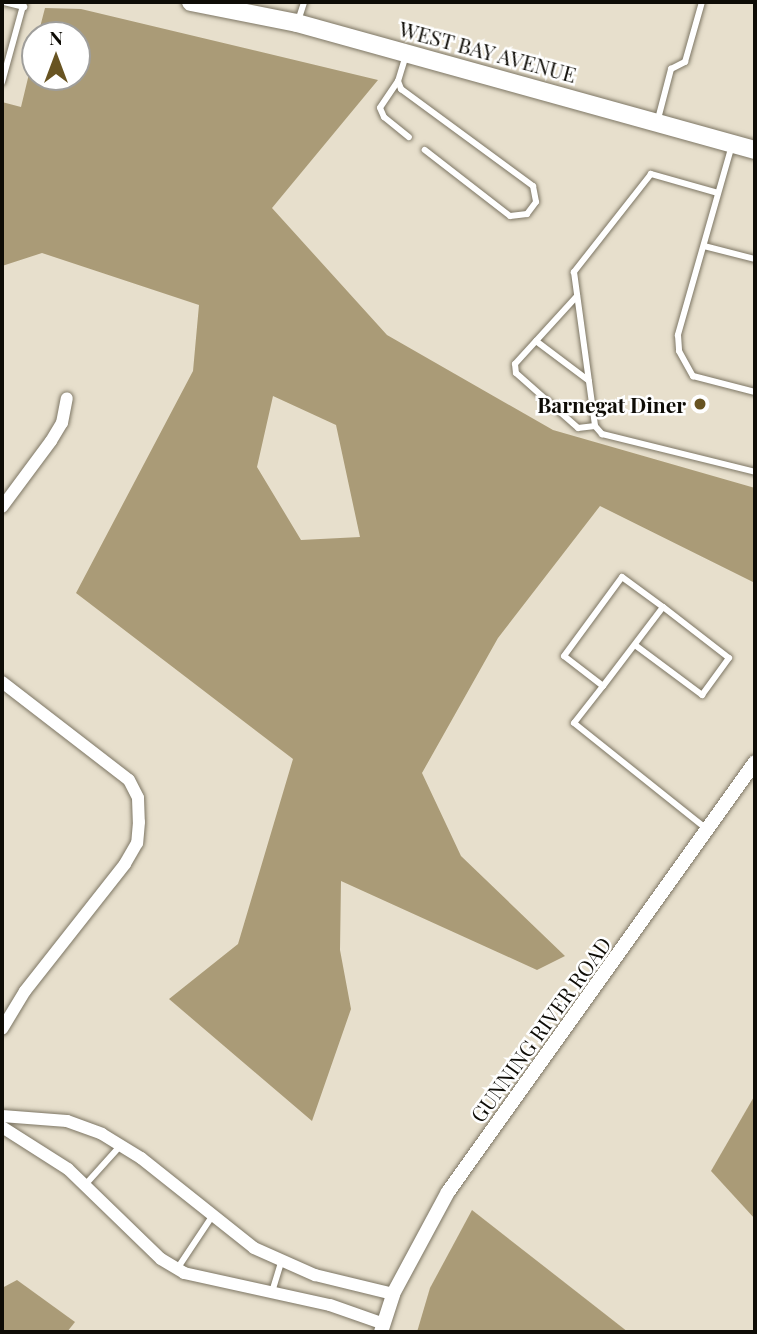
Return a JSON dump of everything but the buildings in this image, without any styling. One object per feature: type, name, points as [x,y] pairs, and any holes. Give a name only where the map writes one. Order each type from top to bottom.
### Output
[{"type":"main road","name":"WEST BAY AVENUE","points":[[200,3],[297,23],[755,150]]},
{"type":"street","points":[[2,507],[62,423],[66,398]]},
{"type":"street","points":[[2,682],[129,780],[138,798],[139,822],[137,843],[125,864],[25,991],[2,1029]]},
{"type":"street","name":"GUNNING RIVER ROAD","points":[[382,1328],[393,1294],[448,1192],[755,762]]},
{"type":"street","points":[[2,1116],[66,1121],[121,1145],[254,1248],[315,1275],[393,1294]]},
{"type":"street","points":[[2,1127],[32,1143],[85,1185],[161,1259],[177,1269],[272,1293],[382,1328]]},
{"type":"lane","points":[[2,82],[25,4],[4,2]]},
{"type":"lane","points":[[297,23],[304,2]]},
{"type":"lane","points":[[657,121],[671,69],[685,62],[702,2]]},
{"type":"lane","points":[[407,53],[398,81],[380,108],[384,117],[409,137]]},
{"type":"lane","points":[[398,81],[407,95],[533,186],[536,202],[527,214],[510,216],[425,150]]},
{"type":"lane","points":[[733,144],[678,335],[679,351],[693,376],[755,392]]},
{"type":"lane","points":[[718,193],[650,174],[574,272],[577,295],[595,426],[602,434],[755,472]]},
{"type":"lane","points":[[704,246],[755,259]]},
{"type":"lane","points":[[577,295],[515,364],[516,373],[578,428],[595,426]]},
{"type":"lane","points":[[536,341],[589,381]]},
{"type":"lane","points":[[603,685],[564,656],[622,577],[729,658],[702,695],[635,645]]},
{"type":"lane","points":[[663,607],[574,723],[708,830]]},
{"type":"lane","points":[[85,1185],[121,1145]]},
{"type":"lane","points":[[177,1269],[213,1215]]},
{"type":"lane","points":[[272,1293],[281,1262]]},
{"type":"shaded area","points":[[45,8],[81,9],[378,80],[272,208],[387,335],[553,430],[755,488],[755,583],[600,506],[498,638],[422,773],[461,856],[565,956],[537,970],[341,881],[340,950],[351,1009],[312,1121],[169,999],[238,944],[293,759],[76,593],[193,371],[199,305],[42,253],[2,266],[2,102],[21,107],[25,91],[91,91],[91,21],[42,21]],"holes":[[[273,396],[336,425],[360,537],[301,540],[257,467]]]},
{"type":"shaded area","points":[[755,1095],[755,1219],[711,1171]]},
{"type":"shaded area","points":[[472,1210],[628,1332],[417,1332],[430,1288]]},
{"type":"shaded area","points":[[17,1280],[75,1322],[67,1332],[2,1332],[2,1288]]},
{"type":"place","name":"Barnegat Diner","points":[[700,404]]}]
